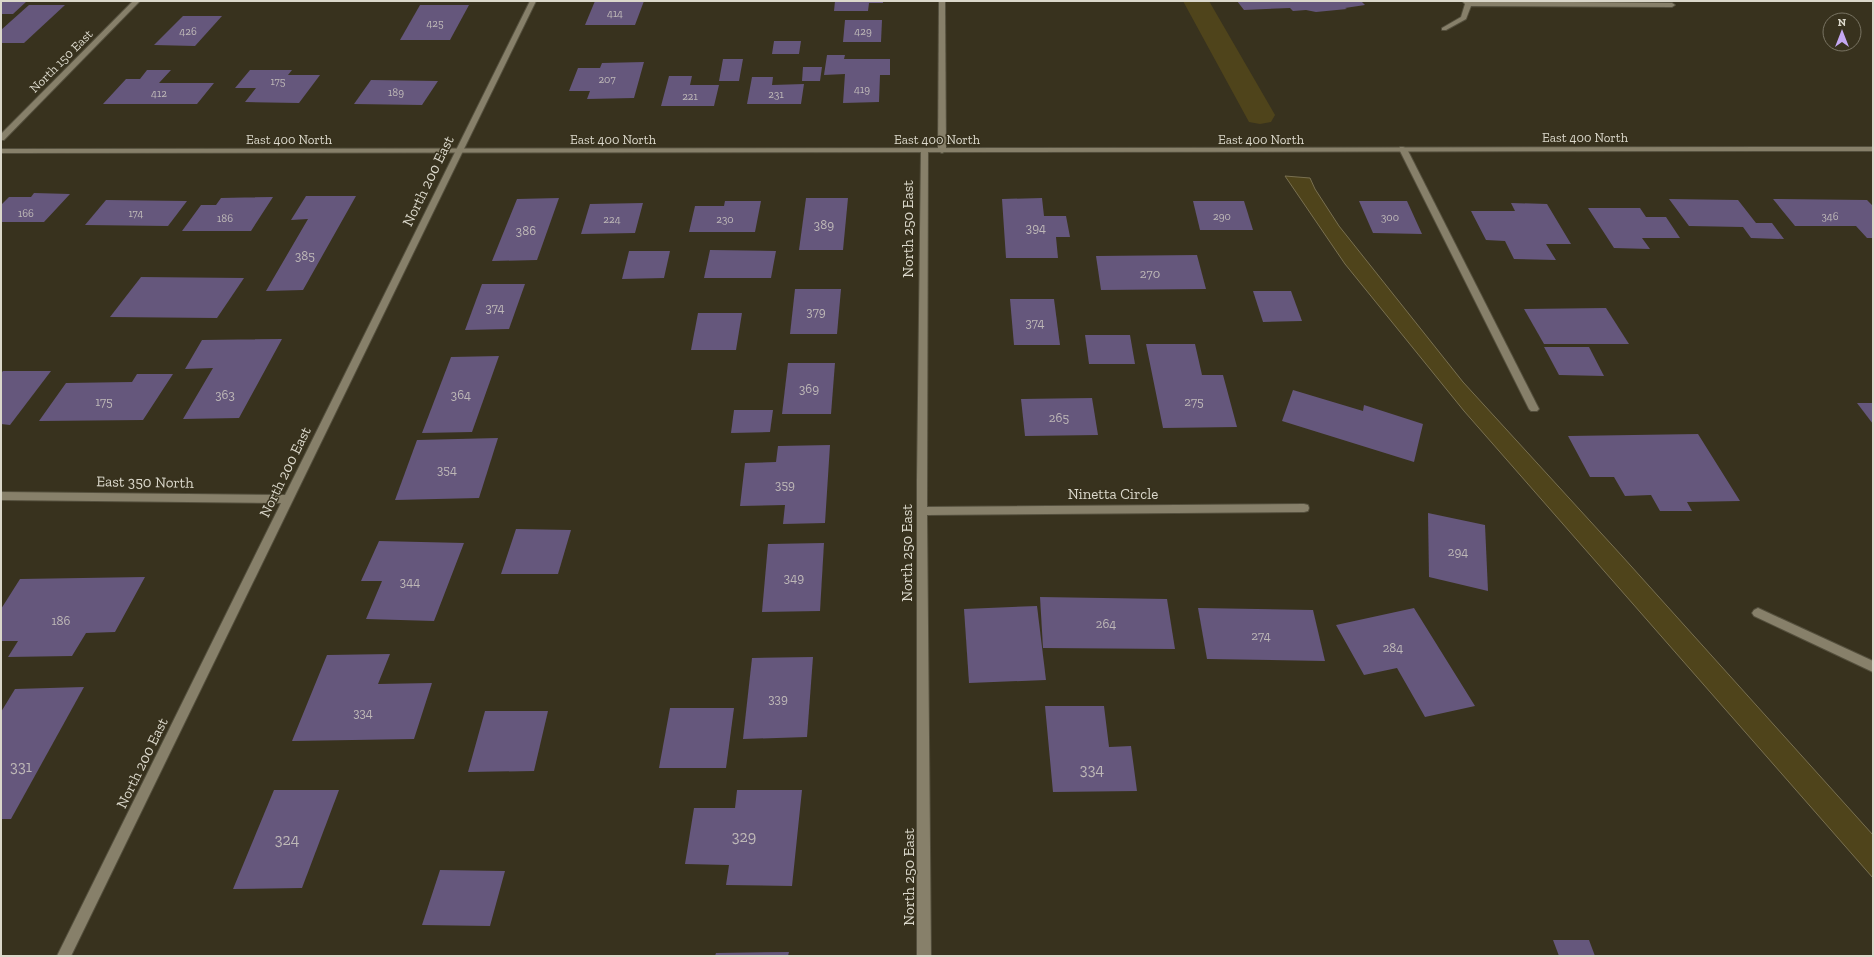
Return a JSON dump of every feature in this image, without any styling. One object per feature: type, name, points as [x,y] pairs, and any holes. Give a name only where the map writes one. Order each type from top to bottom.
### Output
[{"type":"street","name":"North 150 East","points":[[1,138],[137,1]]},
{"type":"street","name":"North 200 East","points":[[64,956],[533,1]]},
{"type":"street","points":[[942,1],[942,150]]},
{"type":"street","points":[[1444,29],[1464,18],[1466,3],[1672,6]]},
{"type":"street","points":[[1403,149],[1534,409]]},
{"type":"street","name":"East 400 North","points":[[1,150],[460,151],[1873,149]]},
{"type":"street","name":"North 250 East","points":[[924,150],[922,511],[924,956]]},
{"type":"street","name":"East 350 North","points":[[1,496],[288,499]]},
{"type":"street","name":"Ninetta Circle","points":[[922,511],[1304,508]]},
{"type":"street","points":[[1758,613],[1873,667]]},
{"type":"shaded area","points":[[1285,176],[1310,178],[1315,189],[1339,226],[1463,382],[1873,835],[1873,878],[1464,411],[1345,264]]},
{"type":"building","points":[[1,1],[27,1],[13,14],[1,14]]},
{"type":"building","points":[[595,1],[644,1],[635,25],[585,25]]},
{"type":"building","points":[[835,1],[883,1],[883,3],[869,3],[868,11],[834,11]]},
{"type":"building","points":[[1237,1],[1361,1],[1365,5],[1345,8],[1347,9],[1316,12],[1306,10],[1293,11],[1290,8],[1244,10]]},
{"type":"building","points":[[29,5],[65,5],[24,43],[1,43],[1,30]]},
{"type":"building","points":[[420,5],[469,5],[450,40],[400,40]]},
{"type":"building","points":[[183,16],[222,16],[195,46],[154,45]]},
{"type":"building","points":[[845,20],[882,20],[881,42],[843,42]]},
{"type":"building","points":[[774,41],[801,41],[799,54],[772,54]]},
{"type":"building","points":[[827,55],[845,55],[844,59],[890,59],[890,75],[880,75],[879,102],[843,103],[845,74],[824,75]]},
{"type":"building","points":[[723,59],[743,59],[739,81],[719,81]]},
{"type":"building","points":[[644,62],[634,98],[587,99],[590,91],[569,91],[578,68],[600,68],[602,63]]},
{"type":"building","points":[[803,67],[822,67],[820,81],[802,81]]},
{"type":"building","points":[[147,70],[171,70],[159,83],[214,83],[197,104],[103,104],[126,79],[140,79]]},
{"type":"building","points":[[250,70],[292,70],[288,75],[320,75],[299,103],[245,102],[256,88],[235,88]]},
{"type":"building","points":[[669,76],[692,76],[690,85],[719,85],[714,106],[661,106]]},
{"type":"building","points":[[752,77],[773,77],[772,85],[804,84],[801,104],[747,104]]},
{"type":"building","points":[[371,80],[438,81],[422,105],[354,104]]},
{"type":"building","points":[[34,193],[70,194],[44,222],[1,222],[1,205],[9,197],[31,197]]},
{"type":"building","points":[[306,196],[356,196],[303,290],[266,291],[308,219],[291,220]]},
{"type":"building","points":[[273,197],[251,231],[182,231],[201,205],[216,205],[221,198]]},
{"type":"building","points":[[559,198],[537,260],[492,261],[517,199]]},
{"type":"building","points":[[806,198],[848,198],[843,250],[799,250]]},
{"type":"building","points":[[1042,198],[1044,216],[1066,216],[1070,237],[1056,237],[1058,258],[1006,258],[1002,199]]},
{"type":"building","points":[[1669,199],[1738,200],[1756,223],[1772,223],[1784,239],[1751,238],[1743,227],[1689,226]]},
{"type":"building","points":[[1773,199],[1867,200],[1873,206],[1873,238],[1867,238],[1856,226],[1795,226]]},
{"type":"building","points":[[106,200],[187,201],[168,226],[85,225]]},
{"type":"building","points":[[725,201],[761,201],[755,232],[689,232],[695,206],[724,206]]},
{"type":"building","points":[[1193,201],[1244,201],[1253,230],[1200,230]]},
{"type":"building","points":[[1359,201],[1407,201],[1422,234],[1373,233]]},
{"type":"building","points":[[643,203],[635,233],[581,234],[590,204]]},
{"type":"building","points":[[1511,203],[1547,204],[1571,244],[1546,244],[1556,260],[1514,259],[1505,241],[1486,240],[1471,211],[1515,211]]},
{"type":"building","points":[[1588,208],[1640,208],[1646,217],[1666,217],[1680,238],[1642,238],[1650,249],[1614,248]]},
{"type":"building","points":[[710,250],[776,251],[771,278],[704,278]]},
{"type":"building","points":[[629,251],[670,251],[664,278],[622,279]]},
{"type":"building","points":[[1197,255],[1206,289],[1101,290],[1096,256]]},
{"type":"building","points":[[141,277],[244,278],[217,318],[110,317]]},
{"type":"building","points":[[482,284],[525,284],[509,329],[465,330]]},
{"type":"building","points":[[795,289],[841,289],[837,334],[790,334]]},
{"type":"building","points":[[1253,291],[1291,291],[1302,321],[1263,322]]},
{"type":"building","points":[[1010,299],[1054,299],[1060,345],[1014,345]]},
{"type":"building","points":[[1606,308],[1629,344],[1544,344],[1524,309]]},
{"type":"building","points":[[698,313],[742,313],[736,350],[691,350]]},
{"type":"building","points":[[1085,335],[1130,335],[1135,364],[1089,364]]},
{"type":"building","points":[[282,339],[239,418],[183,419],[213,368],[185,369],[202,340]]},
{"type":"building","points":[[1146,344],[1195,344],[1202,375],[1223,375],[1237,427],[1163,428]]},
{"type":"building","points":[[1544,347],[1589,347],[1604,376],[1559,375]]},
{"type":"building","points":[[499,356],[472,432],[422,433],[451,357]]},
{"type":"building","points":[[788,363],[835,363],[831,414],[782,414]]},
{"type":"building","points":[[3,371],[51,371],[10,425],[1,424],[1,373]]},
{"type":"building","points":[[137,374],[173,374],[143,420],[39,421],[66,383],[132,382]]},
{"type":"building","points":[[1293,390],[1363,411],[1364,405],[1423,424],[1414,462],[1282,421]]},
{"type":"building","points":[[1092,398],[1098,435],[1025,436],[1021,399]]},
{"type":"building","points":[[1857,403],[1873,403],[1873,424]]},
{"type":"building","points":[[734,410],[773,410],[770,432],[731,433]]},
{"type":"building","points":[[1698,434],[1740,501],[1687,502],[1692,511],[1660,511],[1651,495],[1625,496],[1614,477],[1590,477],[1568,436]]},
{"type":"building","points":[[498,438],[479,498],[395,500],[417,440]]},
{"type":"building","points":[[830,445],[825,523],[783,524],[785,505],[740,506],[745,463],[776,462],[778,446]]},
{"type":"building","points":[[1428,513],[1485,525],[1488,591],[1429,577]]},
{"type":"building","points":[[516,529],[571,530],[558,574],[501,574]]},
{"type":"building","points":[[379,541],[464,543],[434,621],[366,619],[382,581],[361,581]]},
{"type":"building","points":[[824,543],[820,611],[762,612],[768,544]]},
{"type":"building","points":[[145,577],[115,632],[86,633],[72,656],[8,657],[18,641],[1,641],[1,609],[20,579]]},
{"type":"building","points":[[1040,597],[1167,599],[1175,649],[1043,648]]},
{"type":"building","points":[[1037,606],[1046,680],[969,683],[964,609]]},
{"type":"building","points":[[1198,608],[1313,610],[1325,661],[1207,659]]},
{"type":"building","points":[[1414,608],[1475,706],[1425,717],[1397,668],[1364,675],[1336,625]]},
{"type":"building","points":[[390,654],[378,684],[432,683],[414,739],[292,741],[327,655]]},
{"type":"building","points":[[813,657],[807,737],[743,739],[752,658]]},
{"type":"building","points":[[84,687],[11,819],[1,819],[1,712],[15,689]]},
{"type":"building","points":[[1045,706],[1104,706],[1109,747],[1131,746],[1137,791],[1053,792]]},
{"type":"building","points":[[670,708],[734,708],[726,768],[659,768]]},
{"type":"building","points":[[485,711],[548,711],[534,771],[468,772]]},
{"type":"building","points":[[274,790],[339,790],[302,888],[233,889]]},
{"type":"building","points":[[737,790],[802,790],[792,886],[726,885],[729,865],[685,864],[694,808],[735,808]]},
{"type":"building","points":[[440,870],[505,871],[490,926],[422,925]]},
{"type":"building","points":[[1553,940],[1589,940],[1595,956],[1559,956]]},
{"type":"building","points":[[789,952],[788,956],[715,956],[716,953]]},
{"type":"waterway","points":[[1196,1],[1260,115]]}]
